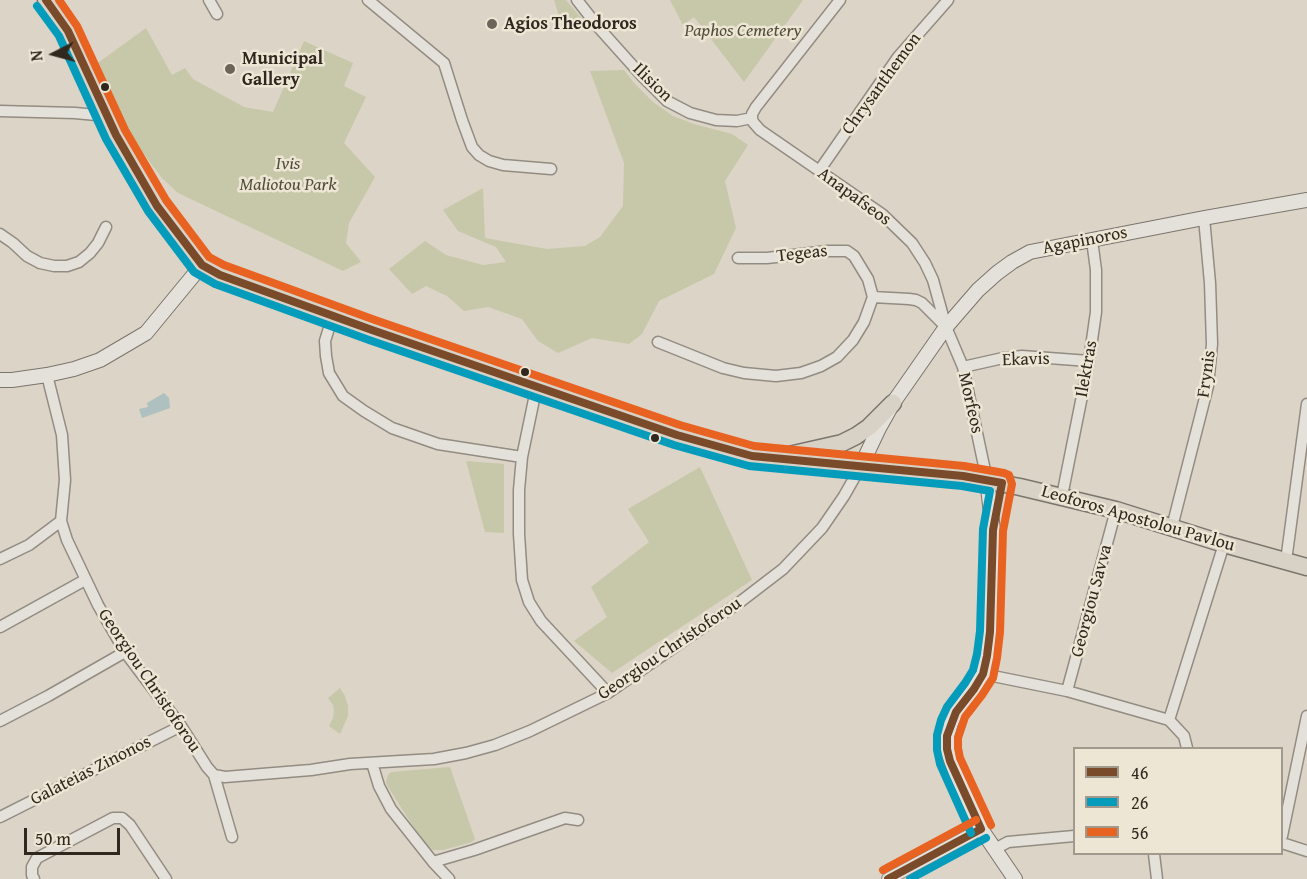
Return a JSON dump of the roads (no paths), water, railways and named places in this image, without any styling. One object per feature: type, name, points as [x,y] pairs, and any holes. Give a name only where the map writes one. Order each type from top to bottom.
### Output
[{"type":"main road","points":[[46,0],[68,31],[116,135],[157,206],[202,265],[220,275],[706,444],[752,456],[774,459],[842,443],[869,427],[893,403]]},
{"type":"main road","name":"Agapinoros","points":[[861,466],[893,403],[946,327],[978,290],[1012,262],[1030,252],[1307,200]]},
{"type":"main road","points":[[0,380],[47,375],[100,360],[146,333],[202,265]]},
{"type":"main road","name":"Leoforos Apostolou Pavlou","points":[[774,459],[963,476],[995,482],[1116,510],[1307,567]]},
{"type":"main road","points":[[995,482],[990,632],[987,657],[983,674],[956,712],[951,723],[947,736],[947,749],[981,829],[1016,879]]},
{"type":"street","points":[[209,0],[217,14]]},
{"type":"street","points":[[368,0],[444,63],[472,147],[479,154],[504,165],[551,170]]},
{"type":"street","name":"Ilision","points":[[577,0],[599,28],[667,101],[690,113],[710,118],[737,121],[752,118]]},
{"type":"street","points":[[752,118],[756,106],[840,0]]},
{"type":"street","name":"Chrysanthemon","points":[[819,171],[898,57],[948,0]]},
{"type":"street","points":[[0,111],[75,112],[107,116]]},
{"type":"street","name":"Anapafseos","points":[[752,118],[760,130],[882,214],[912,243],[926,263],[933,280],[946,327]]},
{"type":"street","name":"Frynis","points":[[1172,527],[1208,386],[1212,345],[1210,283],[1204,218]]},
{"type":"street","points":[[0,234],[14,243],[27,256],[40,263],[67,266],[79,262],[90,253],[106,227]]},
{"type":"street","name":"Ilektras","points":[[1062,496],[1089,361],[1096,312],[1096,270],[1092,240]]},
{"type":"street","name":"Tegeas","points":[[738,258],[767,258],[828,250],[847,251],[855,256],[868,279],[873,297]]},
{"type":"street","points":[[658,342],[723,368],[744,374],[776,376],[801,373],[837,357],[854,340],[873,297],[916,300],[946,327]]},
{"type":"street","points":[[333,315],[325,341],[326,356],[329,373],[344,396],[392,428],[438,444],[522,457]]},
{"type":"street","name":"Morfeos","points":[[946,327],[963,367],[995,482]]},
{"type":"street","name":"Ekavis","points":[[963,367],[1022,356],[1089,361]]},
{"type":"street","name":"Georgiou Christoforou","points":[[47,375],[61,428],[65,480],[61,521],[67,540],[85,580],[125,652],[181,726],[214,775],[232,837]]},
{"type":"street","points":[[537,385],[522,457],[519,490],[519,558],[522,580],[529,602],[541,621],[608,693]]},
{"type":"street","points":[[1286,561],[1307,404]]},
{"type":"street","name":"Georgiou Christoforou","points":[[214,775],[225,777],[434,759],[495,745],[530,731],[608,693],[740,602],[783,569],[822,528],[861,466]]},
{"type":"street","name":"Georgiou Savva","points":[[1067,691],[1116,510]]},
{"type":"street","points":[[0,559],[29,545],[61,521]]},
{"type":"street","points":[[1169,720],[1224,544]]},
{"type":"street","points":[[0,627],[85,580]]},
{"type":"street","points":[[0,721],[125,652]]},
{"type":"street","points":[[983,674],[1067,691],[1169,720],[1184,736],[1187,747]]},
{"type":"street","points":[[1283,827],[1307,716]]},
{"type":"street","name":"Galateias Zinonos","points":[[0,817],[181,726]]},
{"type":"street","points":[[372,763],[378,786],[391,809],[449,879]]},
{"type":"street","points":[[34,879],[32,867],[37,858],[113,818],[122,818],[130,825],[166,879]]},
{"type":"street","points":[[433,862],[565,818],[578,820]]},
{"type":"street","points":[[888,879],[981,829]]},
{"type":"street","points":[[995,849],[1008,842],[1073,836]]},
{"type":"street","points":[[1283,844],[1307,851]]},
{"type":"street","points":[[1154,855],[1157,879]]},
{"type":"place","name":"Agios Theodoros","points":[[492,24]]},
{"type":"place","name":"Municipal Gallery","points":[[230,69]]},
{"type":"park label","name":"Paphos Cemetery","points":[[743,31]]},
{"type":"park label","name":"Ivis Maliotou Park","points":[[288,174]]}]
